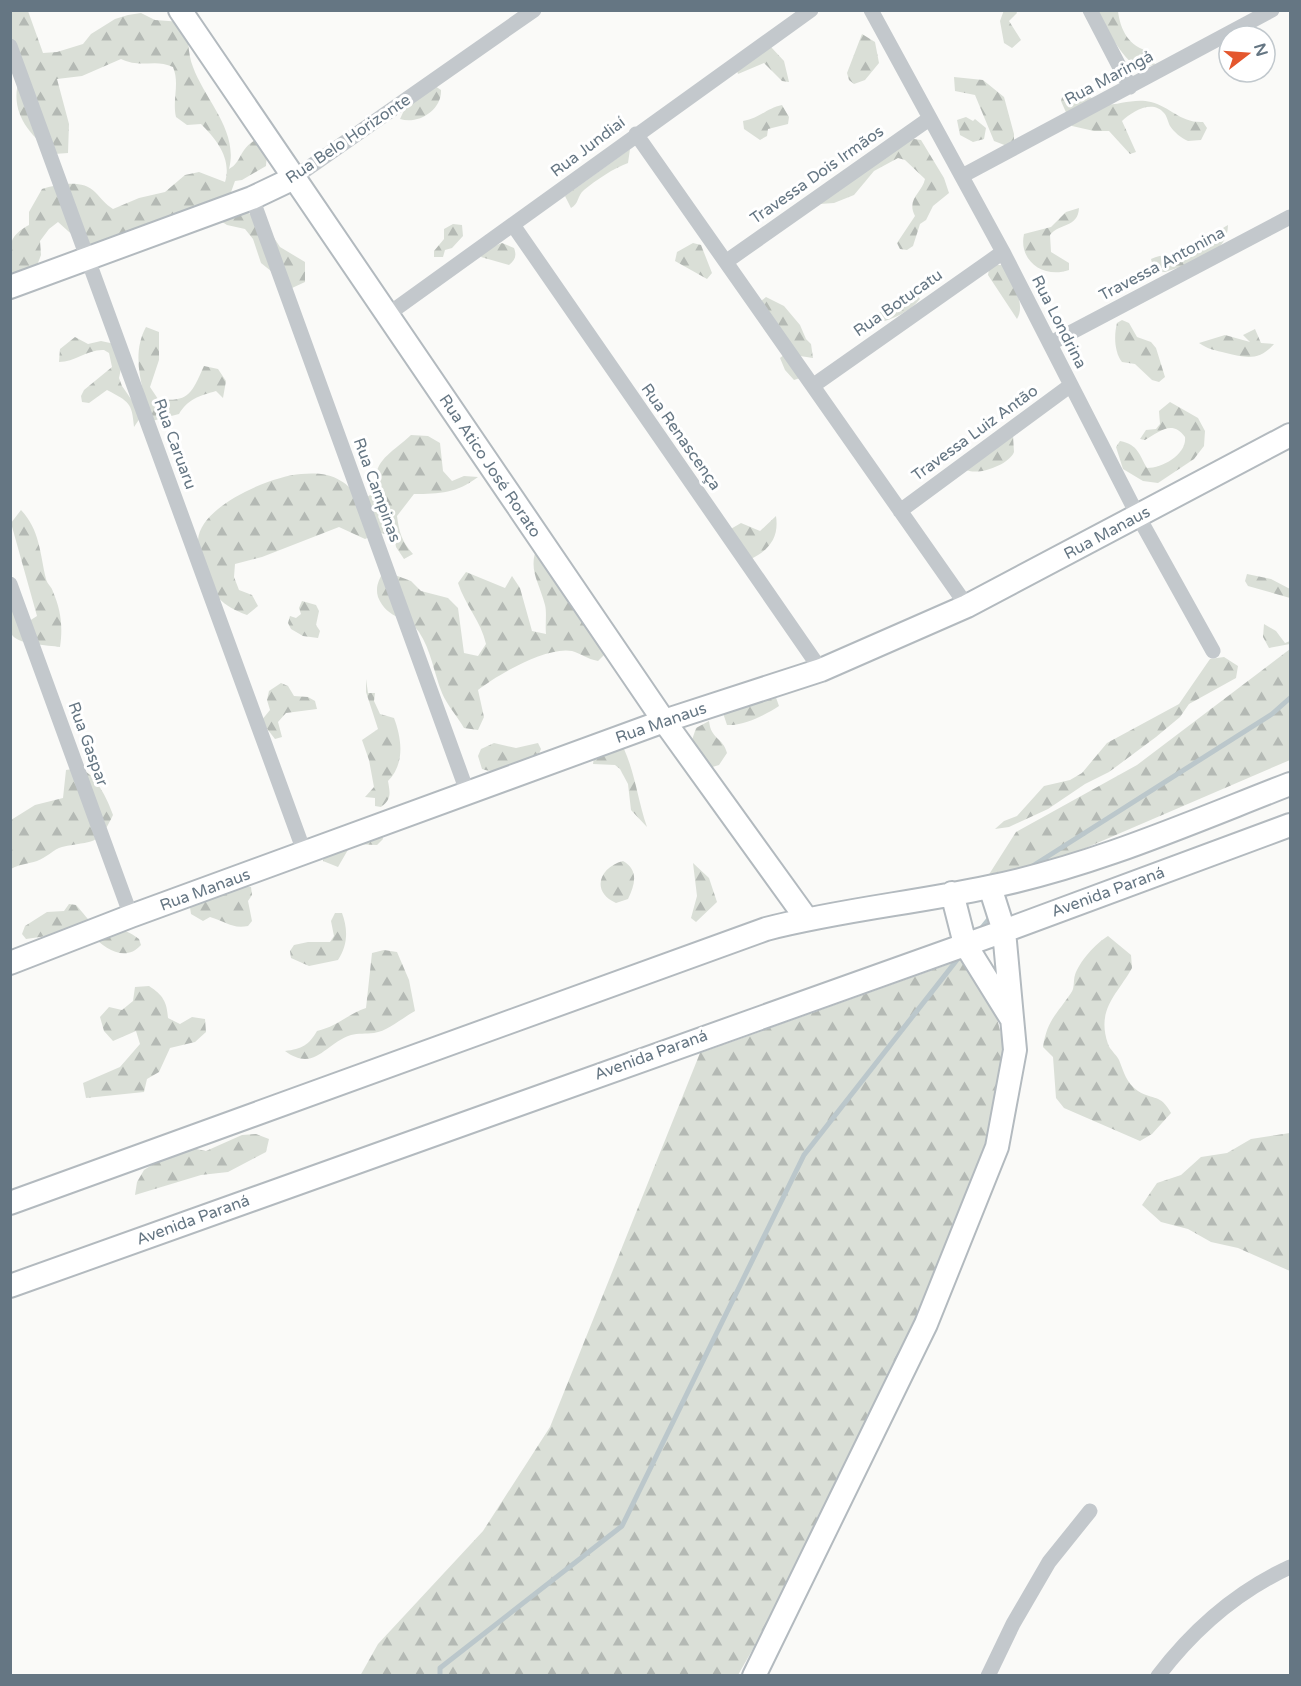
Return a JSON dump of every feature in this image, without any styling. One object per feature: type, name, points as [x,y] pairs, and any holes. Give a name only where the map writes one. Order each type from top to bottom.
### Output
[{"type":"street","name":"Rua Atico José Rorato","points":[[180,10],[664,721],[806,918]]},
{"type":"street","name":"Rua Belo Horizonte","points":[[10,287],[252,198],[294,178],[534,10]]},
{"type":"street","name":"Rua Jundiaí","points":[[387,315],[811,10]]},
{"type":"street","name":"Rua Londrina","points":[[871,10],[1003,252],[1138,516],[1213,651]]},
{"type":"street","points":[[1090,10],[1130,87]]},
{"type":"street","name":"Rua Maringá","points":[[962,176],[1272,10]]},
{"type":"street","name":"Rua Caruaru","points":[[10,46],[305,854]]},
{"type":"street","name":"Travessa Dois Irmãos","points":[[727,261],[929,119]]},
{"type":"street","points":[[636,134],[967,606]]},
{"type":"street","name":"Rua Campinas","points":[[252,198],[468,794]]},
{"type":"street","name":"Travessa Antonina","points":[[1051,343],[1290,218]]},
{"type":"street","name":"Rua Renascença","points":[[513,225],[820,670]]},
{"type":"street","name":"Rua Botucatu","points":[[814,385],[1003,252]]},
{"type":"street","name":"Travessa Luiz Antão","points":[[900,511],[1071,385]]},
{"type":"street","name":"Rua Manaus","points":[[10,963],[131,916],[664,721],[820,670],[967,606],[1290,435]]},
{"type":"street","name":"Rua Gaspar","points":[[10,584],[131,916]]},
{"type":"street","points":[[10,1203],[766,928],[806,918],[998,885],[1035,875],[1089,860],[1290,784]]},
{"type":"street","name":"Avenida Paraná","points":[[10,1286],[1004,931],[1290,825]]},
{"type":"street","points":[[754,1676],[926,1324],[997,1148],[1015,1050],[1014,1022],[998,885]]},
{"type":"street","points":[[952,894],[965,944],[1014,1022]]},
{"type":"street","points":[[988,1676],[1013,1624],[1049,1562],[1090,1511]]},
{"type":"street","points":[[1158,1676],[1215,1613],[1267,1578],[1290,1567]]},
{"type":"green space","points":[[1004,10],[1017,13],[1009,21],[1021,40],[1012,48],[1004,43],[1000,21]]},
{"type":"green space","points":[[11,11],[28,11],[43,53],[57,52],[83,44],[91,34],[115,19],[128,15],[141,13],[155,20],[182,22],[193,67],[225,129],[231,155],[229,169],[248,146],[260,138],[267,152],[266,166],[242,180],[235,181],[230,195],[239,207],[265,224],[280,247],[305,262],[305,282],[292,288],[261,263],[253,239],[245,229],[227,225],[216,218],[88,249],[58,222],[40,241],[41,255],[36,268],[24,274],[11,272],[11,244],[16,234],[29,225],[29,212],[42,189],[63,184],[84,185],[113,209],[139,198],[165,192],[185,175],[199,172],[225,182],[227,174],[222,150],[207,130],[201,124],[187,125],[176,117],[175,73],[173,67],[160,63],[135,63],[121,59],[82,76],[57,79],[69,124],[68,153],[54,154],[29,130],[19,111],[17,89],[20,77],[11,59]]},
{"type":"green space","points":[[1096,11],[1118,11],[1123,31],[1127,37],[1136,46],[1150,51],[1155,65],[1141,66],[1131,62]]},
{"type":"green space","points":[[862,34],[875,42],[879,63],[865,80],[854,84],[849,80],[847,73]]},
{"type":"green space","points":[[771,47],[784,61],[789,82],[782,81],[764,63],[738,74],[737,71]]},
{"type":"green space","points":[[954,77],[983,80],[1004,97],[1014,134],[1014,144],[1007,146],[994,141],[975,95],[955,91]]},
{"type":"green space","points":[[435,86],[441,90],[438,104],[433,110],[414,120],[400,119],[406,106]]},
{"type":"green space","points":[[1077,89],[1103,105],[1139,101],[1158,104],[1188,120],[1203,122],[1207,128],[1201,140],[1188,141],[1180,137],[1170,126],[1165,114],[1159,109],[1142,108],[1122,121],[1136,152],[1130,154],[1109,131],[1094,131],[1072,126],[1061,101],[1063,94]]},
{"type":"green space","points":[[782,105],[789,117],[788,124],[768,129],[767,136],[760,140],[744,129],[743,121]]},
{"type":"green space","points":[[966,117],[973,121],[975,119],[986,128],[984,139],[973,142],[960,135],[957,120]]},
{"type":"green space","points":[[908,140],[921,140],[944,178],[949,193],[933,206],[926,220],[920,224],[913,246],[907,250],[900,249],[897,243],[915,216],[913,201],[925,179],[905,160],[898,158],[874,171],[854,195],[834,203],[820,204]]},
{"type":"green space","points":[[630,149],[628,163],[589,186],[571,208],[565,196]]},
{"type":"green space","points":[[1079,208],[1072,222],[1050,235],[1051,252],[1069,263],[1069,270],[1051,272],[1035,266],[1025,252],[1024,234],[1051,227],[1066,212]]},
{"type":"green space","points":[[453,224],[462,225],[463,236],[452,248],[445,250],[443,257],[434,257],[434,251],[444,239],[444,229]]},
{"type":"green space","points":[[1228,225],[1222,244],[1206,257],[1165,272],[1154,267],[1151,259],[1156,257],[1191,255],[1201,251]]},
{"type":"green space","points":[[502,243],[514,248],[515,258],[509,265],[481,257],[484,250]]},
{"type":"green space","points":[[693,243],[701,245],[712,273],[707,279],[675,261],[677,252]]},
{"type":"green space","points":[[995,265],[1002,265],[1019,298],[1020,312],[1017,319],[988,275],[989,269]]},
{"type":"green space","points":[[914,289],[920,299],[912,307],[889,320],[877,323],[873,318],[901,295]]},
{"type":"green space","points":[[766,297],[784,306],[800,325],[806,339],[811,344],[813,358],[800,356],[800,378],[794,380],[785,370],[780,358],[785,354],[761,301]]},
{"type":"green space","points":[[1122,320],[1129,323],[1137,337],[1151,342],[1156,348],[1165,377],[1159,382],[1152,380],[1135,364],[1122,362],[1119,358],[1115,333],[1117,323]]},
{"type":"green space","points":[[146,327],[159,332],[159,360],[150,387],[158,399],[177,399],[188,394],[193,389],[204,366],[218,369],[226,381],[223,398],[216,391],[190,401],[179,414],[152,421],[138,362],[141,338]]},
{"type":"green space","points":[[1255,329],[1261,343],[1274,344],[1257,356],[1233,355],[1199,343],[1225,335],[1250,342],[1243,335]]},
{"type":"green space","points":[[75,337],[88,344],[101,341],[115,344],[122,364],[119,378],[122,386],[142,415],[134,427],[132,412],[128,404],[107,390],[89,403],[82,402],[81,396],[84,390],[112,367],[109,353],[104,350],[92,351],[71,360],[59,362],[60,349]]},
{"type":"green space","points":[[1170,402],[1198,418],[1205,431],[1204,446],[1194,459],[1158,483],[1143,481],[1123,469],[1116,447],[1120,441],[1131,445],[1138,451],[1147,468],[1160,466],[1173,459],[1185,443],[1185,437],[1180,432],[1170,428],[1145,440],[1140,439],[1146,430],[1156,429],[1160,424],[1159,411]]},
{"type":"green space","points":[[411,435],[428,436],[440,443],[443,471],[452,481],[464,476],[478,477],[448,492],[414,494],[397,516],[402,536],[413,554],[404,559],[396,547],[394,535],[380,533],[365,539],[339,527],[262,557],[235,564],[234,577],[239,590],[252,595],[258,606],[247,615],[231,608],[215,594],[201,560],[198,540],[202,527],[224,505],[239,495],[273,480],[301,474],[332,476],[358,494],[367,497],[378,490],[376,480],[379,465]]},
{"type":"green space","points":[[1013,436],[1014,452],[1006,461],[984,471],[965,469]]},
{"type":"green space","points":[[21,510],[36,534],[47,581],[60,612],[60,647],[19,640],[10,630],[11,600],[26,623],[37,616],[11,523]]},
{"type":"green space","points":[[776,516],[775,536],[764,551],[751,559],[729,530],[741,523],[760,531]]},
{"type":"green space","points":[[538,545],[607,652],[598,661],[572,651],[562,651],[536,657],[523,663],[478,690],[484,717],[478,730],[464,728],[442,693],[419,632],[382,605],[377,593],[379,580],[384,571],[411,581],[421,591],[448,598],[458,608],[464,653],[478,656],[486,644],[484,636],[458,583],[466,572],[505,588],[512,576],[520,588],[532,631],[546,634],[545,605],[534,568]]},
{"type":"green space","points":[[1247,574],[1271,579],[1290,589],[1290,598],[1248,586],[1245,581]]},
{"type":"green space","points":[[302,601],[316,605],[319,611],[316,625],[320,631],[318,638],[303,636],[291,629],[288,623],[290,616],[296,618],[301,614],[299,608]]},
{"type":"green space","points":[[1264,624],[1276,631],[1285,643],[1290,641],[1290,644],[1269,648],[1263,637]]},
{"type":"green space","points":[[1290,649],[1290,760],[1060,859],[988,876],[1016,832],[1137,765]]},
{"type":"green space","points":[[1224,657],[1238,666],[1236,678],[1189,704],[1180,717],[1109,772],[1085,784],[1048,809],[1009,827],[995,829],[1004,821],[1017,816],[1044,786],[1070,780],[1082,773],[1107,743],[1179,704],[1210,659]]},
{"type":"green space","points":[[366,679],[368,693],[375,693],[374,701],[380,714],[394,718],[399,734],[399,759],[388,781],[389,798],[381,807],[375,806],[375,798],[365,797],[374,787],[369,760],[362,740],[378,729],[366,692]]},
{"type":"green space","points":[[281,683],[288,686],[294,696],[308,697],[315,701],[317,709],[286,713],[278,722],[282,737],[275,739],[261,721],[270,710],[267,700],[269,691]]},
{"type":"green space","points":[[774,692],[779,706],[747,722],[727,725],[723,713]]},
{"type":"green space","points":[[709,721],[712,732],[723,744],[727,753],[719,765],[706,769],[692,740],[696,728]]},
{"type":"green space","points":[[494,743],[516,748],[538,743],[541,749],[538,756],[503,770],[482,769],[478,756],[481,749]]},
{"type":"green space","points":[[618,747],[624,749],[628,758],[647,827],[631,810],[628,784],[620,769],[615,765],[593,764],[594,757]]},
{"type":"green space","points":[[79,768],[95,781],[111,809],[113,815],[103,833],[94,840],[62,847],[40,860],[11,869],[11,820],[35,805],[63,798],[66,770]]},
{"type":"green space","points":[[382,831],[383,839],[377,845],[355,844],[349,848],[338,867],[323,861],[324,854]]},
{"type":"green space","points":[[623,861],[632,869],[634,883],[628,899],[616,903],[603,892],[601,880],[609,868]]},
{"type":"green space","points":[[693,863],[709,878],[717,902],[696,922],[691,918],[697,896]]},
{"type":"green space","points":[[236,884],[251,887],[252,895],[248,901],[252,921],[248,926],[232,926],[210,917],[203,921],[191,914],[189,901]]},
{"type":"green space","points":[[69,904],[76,905],[94,924],[123,930],[139,939],[141,945],[128,953],[122,953],[109,949],[92,936],[47,936],[26,939],[22,934],[25,926],[47,912],[64,911]]},
{"type":"green space","points":[[335,913],[342,913],[346,931],[344,949],[338,960],[309,966],[291,958],[290,951],[294,945],[308,942],[330,942],[334,936],[331,921]]},
{"type":"green space","points":[[1108,936],[1131,955],[1132,968],[1106,1012],[1105,1032],[1108,1044],[1131,1084],[1138,1091],[1160,1100],[1171,1113],[1152,1134],[1140,1141],[1064,1108],[1056,1098],[1053,1057],[1043,1047],[1050,1024],[1072,991],[1080,964],[1093,948]]},
{"type":"green space","points":[[384,950],[397,952],[409,980],[415,1011],[379,1032],[354,1034],[342,1039],[312,1058],[295,1057],[285,1051],[304,1045],[317,1031],[330,1027],[366,1008],[372,953]]},
{"type":"green space","points":[[966,958],[995,1010],[1006,1055],[986,1154],[896,1400],[738,1675],[360,1676],[378,1644],[483,1531],[550,1427],[700,1053]]},
{"type":"green space","points":[[149,986],[163,999],[168,1018],[180,1024],[192,1017],[205,1019],[206,1032],[195,1042],[170,1048],[159,1072],[147,1079],[144,1092],[86,1098],[83,1083],[120,1067],[140,1044],[136,1031],[113,1041],[104,1031],[100,1017],[109,1007],[122,1010],[133,1001],[135,987]]},
{"type":"green space","points":[[1290,1133],[1290,1271],[1238,1248],[1211,1242],[1188,1229],[1161,1222],[1142,1205],[1157,1183],[1181,1175],[1201,1157],[1227,1153],[1251,1139]]},
{"type":"green space","points":[[256,1134],[269,1139],[266,1152],[228,1172],[201,1175],[135,1195],[137,1182],[144,1170],[155,1163],[192,1148],[206,1151],[242,1135]]},
{"type":"waterway","points":[[1031,867],[1272,714],[1290,698]]},
{"type":"waterway","points":[[980,930],[993,914]]},
{"type":"waterway","points":[[440,1676],[440,1668],[622,1526],[804,1155],[960,956]]}]
